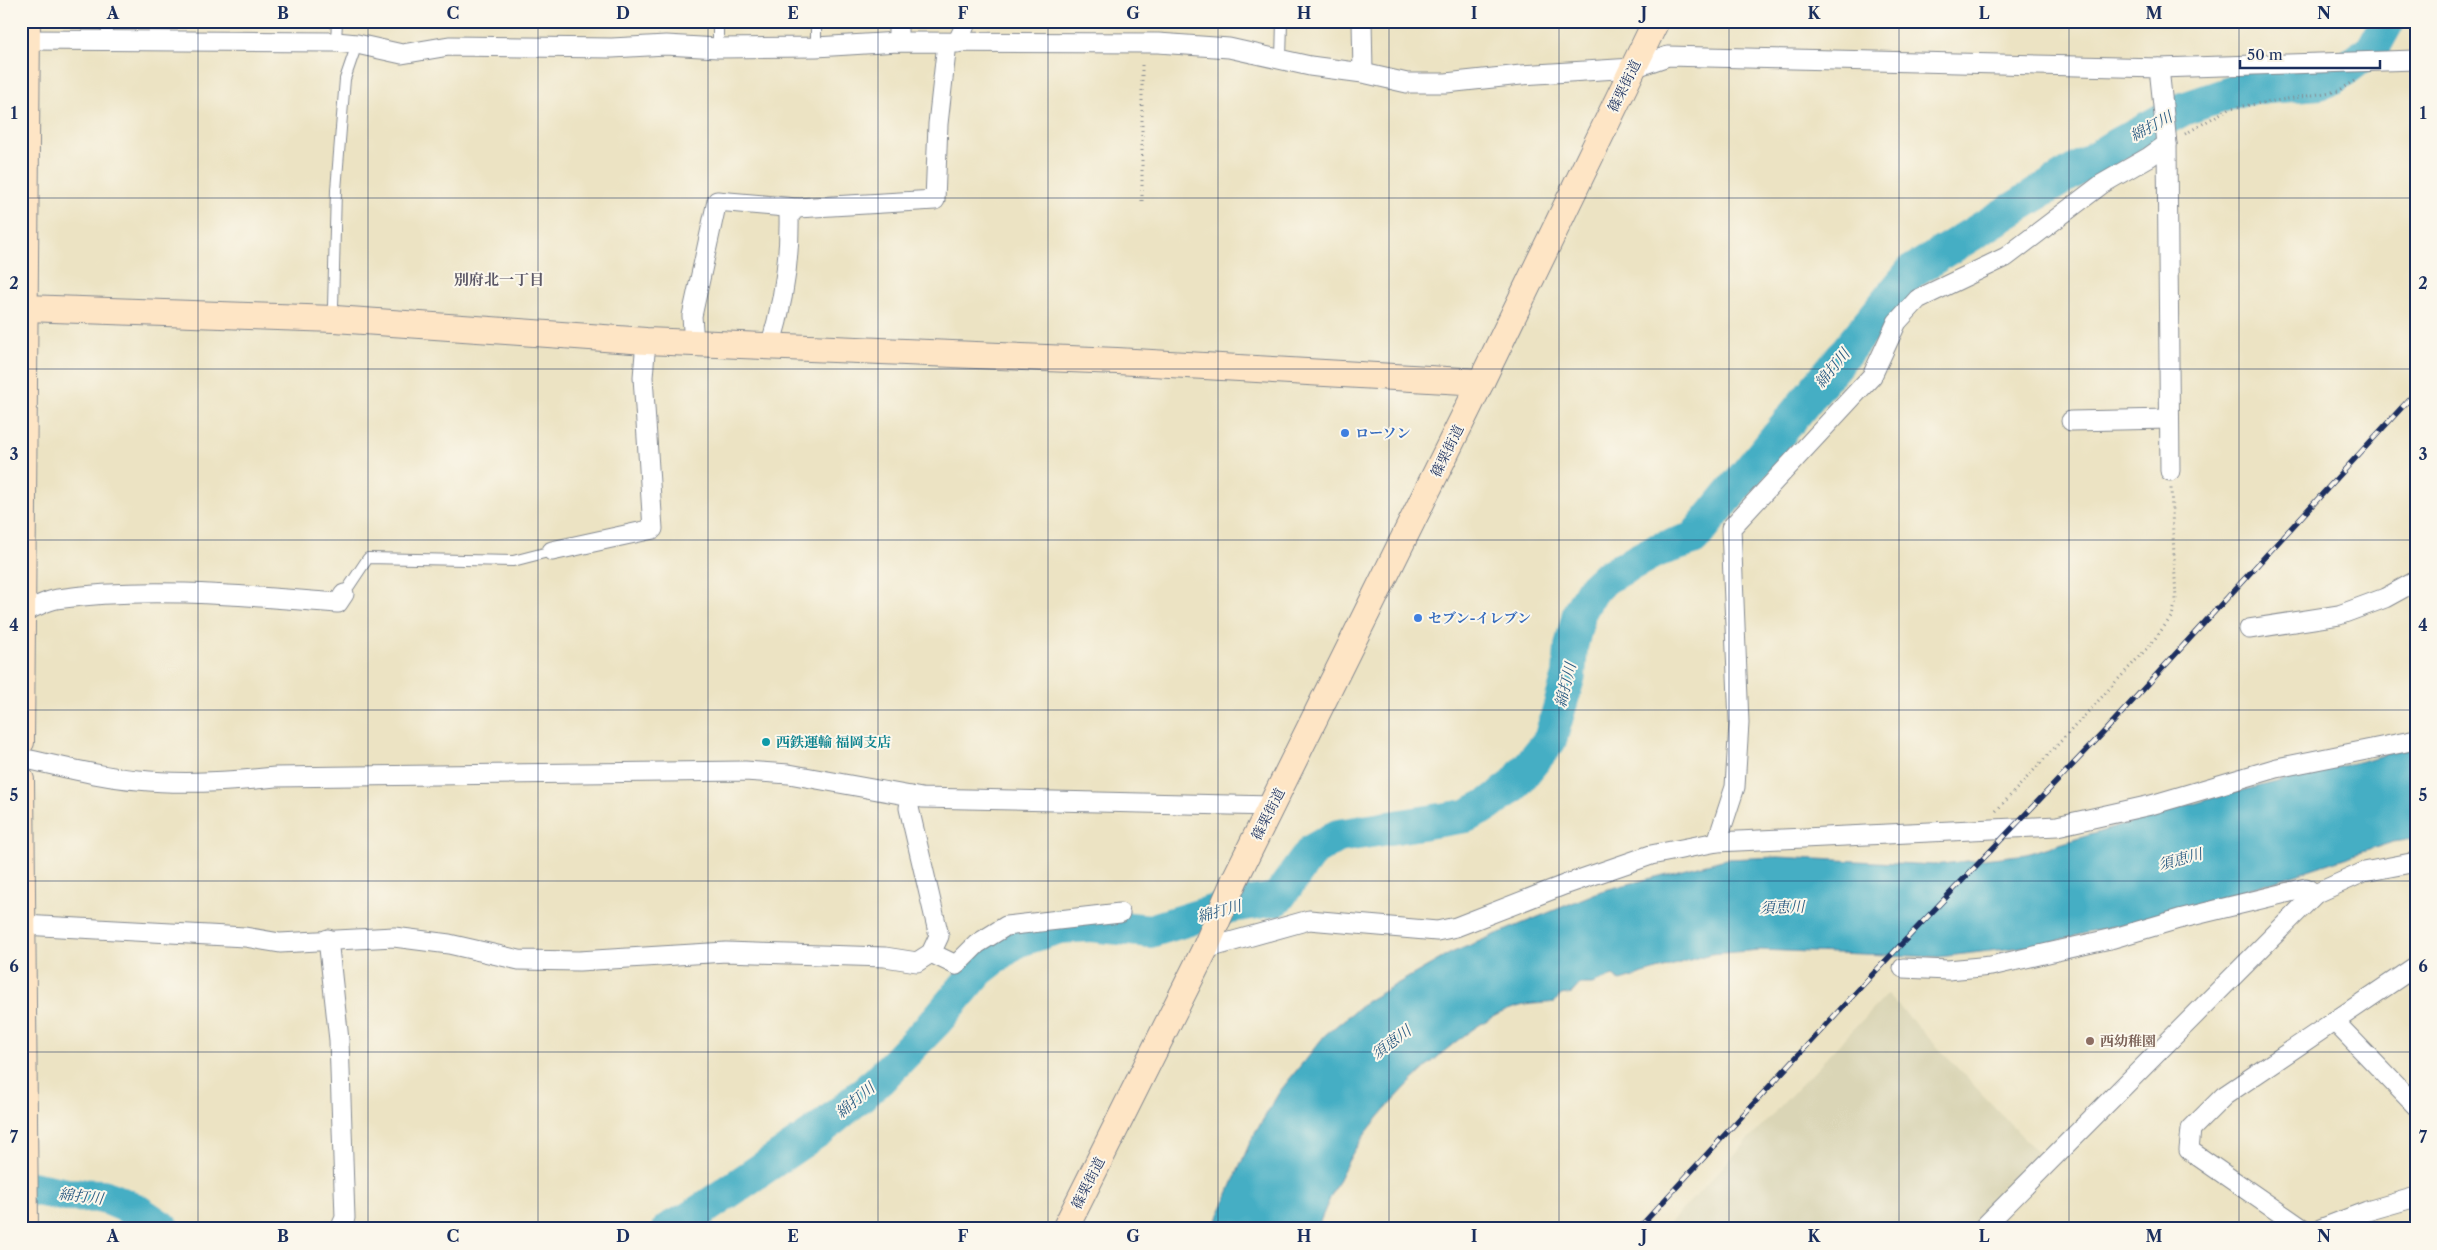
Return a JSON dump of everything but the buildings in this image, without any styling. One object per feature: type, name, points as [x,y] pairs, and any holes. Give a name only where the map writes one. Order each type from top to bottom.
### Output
[{"type":"street","points":[[898,21],[898,42]]},
{"type":"street","points":[[694,343],[692,316],[717,201],[797,208],[935,200],[938,124],[952,43],[967,21]]},
{"type":"street","points":[[1362,21],[1363,73]]},
{"type":"street","name":"篠栗街道","points":[[1065,1229],[1205,949],[1235,879],[1481,382],[1656,21]]},
{"type":"street","points":[[21,742],[23,308],[27,31],[336,42],[357,44],[402,54],[449,46],[612,48],[666,45],[718,48],[816,47],[898,42],[1142,43],[1229,48],[1310,66],[1363,73],[1407,83],[1446,83],[1521,75],[1633,68],[1668,56],[2160,68],[2416,60]]},
{"type":"street","points":[[2160,68],[2166,137],[2170,471]]},
{"type":"street","points":[[1717,842],[1735,787],[1740,723],[1731,528],[1872,376],[1896,322],[1918,299],[2006,257],[2102,184],[2150,157],[2166,137]]},
{"type":"street","points":[[770,347],[790,253],[789,215],[797,208]]},
{"type":"street","points":[[23,308],[335,319],[646,341],[1117,361],[1481,382]]},
{"type":"street","points":[[552,551],[653,528],[643,377],[646,341]]},
{"type":"street","points":[[2071,421],[2169,419]]},
{"type":"street","points":[[2249,629],[2339,615],[2385,598],[2416,581]]},
{"type":"street","points":[[22,612],[54,600],[111,592],[262,597],[338,603],[344,594]]},
{"type":"street","points":[[1205,949],[1309,920],[1437,931],[1456,927],[1564,885],[1651,855],[1717,842],[1980,828],[2057,826],[2151,805],[2277,768],[2416,740]]},
{"type":"street","points":[[21,758],[136,780],[180,783],[222,783],[275,777],[744,771],[789,774],[911,796],[996,802],[1272,806]]},
{"type":"street","points":[[21,780],[25,1229]]},
{"type":"street","points":[[23,925],[245,937],[280,943],[394,936],[449,944],[518,960],[579,961],[726,952],[885,957],[916,962],[931,953],[939,936],[909,808],[911,796]]},
{"type":"street","points":[[1982,1229],[2315,894],[2364,872],[2416,862]]},
{"type":"street","points":[[1903,968],[1948,970],[1991,966],[2114,938],[2179,919],[2306,888],[2315,894]]},
{"type":"street","points":[[931,953],[956,965],[977,944],[1006,926],[1120,912]]},
{"type":"street","points":[[328,939],[339,1040],[345,1218],[340,1229]]},
{"type":"street","points":[[2303,1229],[2189,1150],[2191,1129],[2224,1096],[2416,966]]},
{"type":"street","points":[[2334,1021],[2416,1106]]},
{"type":"street","points":[[2320,1229],[2367,1211],[2416,1197]]},
{"type":"lane","points":[[336,42],[337,21]]},
{"type":"lane","points":[[718,21],[718,48]]},
{"type":"lane","points":[[816,21],[816,47]]},
{"type":"lane","points":[[1281,60],[1282,21]]},
{"type":"lane","points":[[335,319],[333,308],[336,190],[343,98],[345,79],[357,44]]},
{"type":"lane","points":[[344,594],[368,558],[513,561],[552,551]]},
{"type":"path","points":[[1142,43],[1142,201]]},
{"type":"path","points":[[2166,137],[2230,108],[2338,91],[2385,61]]},
{"type":"path","points":[[1980,828],[2151,644],[2172,616],[2176,600],[2170,471]]},
{"type":"shaded area","points":[[1887,994],[2040,1155],[1966,1229],[1664,1229]]},
{"type":"water","name":"須恵川","points":[[2414,746],[2416,839],[2393,842],[2217,900],[2039,945],[1939,957],[1760,950],[1710,954],[1620,981],[1613,976],[1592,984],[1580,984],[1572,993],[1561,995],[1555,1002],[1517,1007],[1497,1015],[1453,1044],[1430,1064],[1372,1125],[1347,1163],[1317,1229],[1213,1229],[1251,1140],[1280,1091],[1325,1035],[1367,1001],[1451,953],[1601,891],[1726,859],[1778,857],[1934,865],[2026,854],[2220,796],[2370,759]]},
{"type":"waterway","name":"綿打川","points":[[669,1229],[690,1218],[822,1128],[878,1081],[936,1021],[979,970],[1016,941],[1059,927],[1090,925],[1150,931],[1231,906],[1277,899],[1312,851],[1338,836],[1466,816],[1488,805],[1513,786],[1550,740],[1569,675],[1571,647],[1579,613],[1591,591],[1605,578],[1655,551],[1693,539],[1911,272],[2118,144],[2183,109],[2242,89],[2320,83],[2335,77],[2373,48],[2388,21]]},
{"type":"waterway","name":"綿打川","points":[[21,1186],[67,1195],[103,1196],[136,1210],[164,1229]]},
{"type":"railway","points":[[1638,1229],[1872,975],[2104,732],[2416,392]]},
{"type":"place","name":"ローソン","points":[[1345,433]]},
{"type":"place","name":"セブン-イレブン","points":[[1418,618]]},
{"type":"place","name":"西鉄運輸 福岡支店","points":[[766,742]]},
{"type":"place","name":"西幼稚園","points":[[2090,1041]]},
{"type":"district","name":"別府北一丁目","points":[[499,279]]}]
